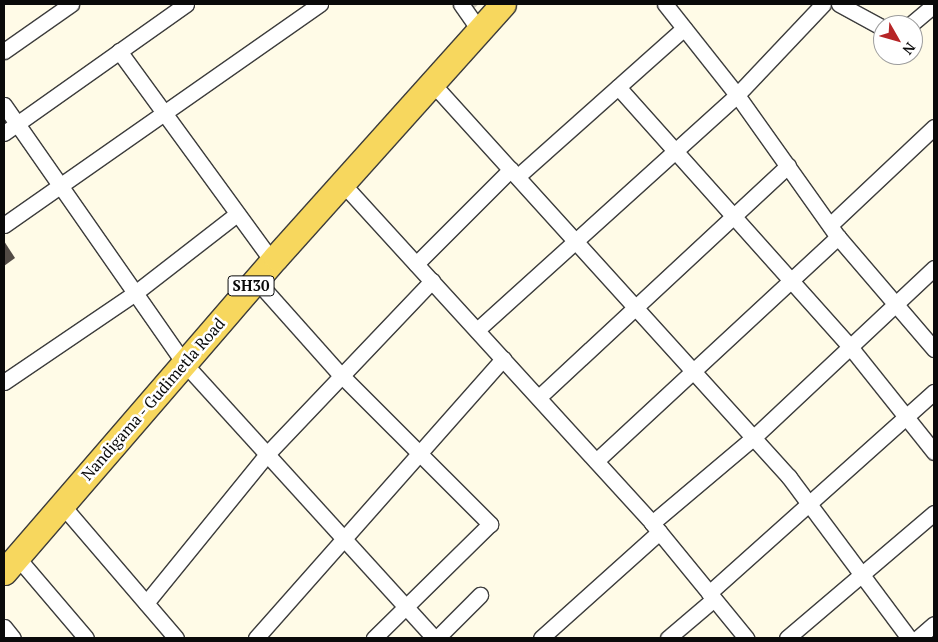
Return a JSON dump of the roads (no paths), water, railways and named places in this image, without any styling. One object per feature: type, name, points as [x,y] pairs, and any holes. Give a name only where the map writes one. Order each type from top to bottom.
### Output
[{"type":"main road","name":"Nandigama - Gudimetla Road","points":[[10,564],[272,261],[503,4]]},
{"type":"street","points":[[4,51],[71,4]]},
{"type":"street","points":[[4,133],[186,4]]},
{"type":"street","points":[[4,225],[60,184],[320,4]]},
{"type":"street","points":[[461,4],[479,30]]},
{"type":"street","points":[[665,4],[737,95],[834,231],[934,349]]},
{"type":"street","points":[[477,330],[737,95],[823,4]]},
{"type":"street","points":[[839,4],[873,23]]},
{"type":"street","points":[[922,15],[934,5]]},
{"type":"street","points":[[416,264],[514,172],[618,87],[684,28]]},
{"type":"street","points":[[119,52],[272,261]]},
{"type":"street","points":[[432,83],[695,369],[754,437],[809,504],[909,638]]},
{"type":"street","points":[[618,87],[850,348],[934,452]]},
{"type":"street","points":[[4,105],[184,363],[435,638],[480,595]]},
{"type":"street","points":[[596,461],[790,281],[834,231],[934,127]]},
{"type":"street","points":[[539,397],[788,166]]},
{"type":"street","points":[[342,183],[539,397],[656,528],[746,638]]},
{"type":"street","points":[[4,382],[135,293],[237,214]]},
{"type":"street","points":[[541,638],[656,528],[897,305],[934,268]]},
{"type":"street","points":[[256,280],[342,376],[490,524],[374,638]]},
{"type":"street","points":[[146,603],[268,453],[432,281]]},
{"type":"street","points":[[256,638],[343,536],[503,359]]},
{"type":"street","points":[[668,638],[809,504],[934,392]]},
{"type":"street","points":[[62,504],[176,638]]},
{"type":"street","points":[[787,638],[934,513]]},
{"type":"street","points":[[10,564],[86,638]]},
{"type":"street","points":[[918,638],[934,624]]},
{"type":"street","points":[[4,627],[13,638]]}]
